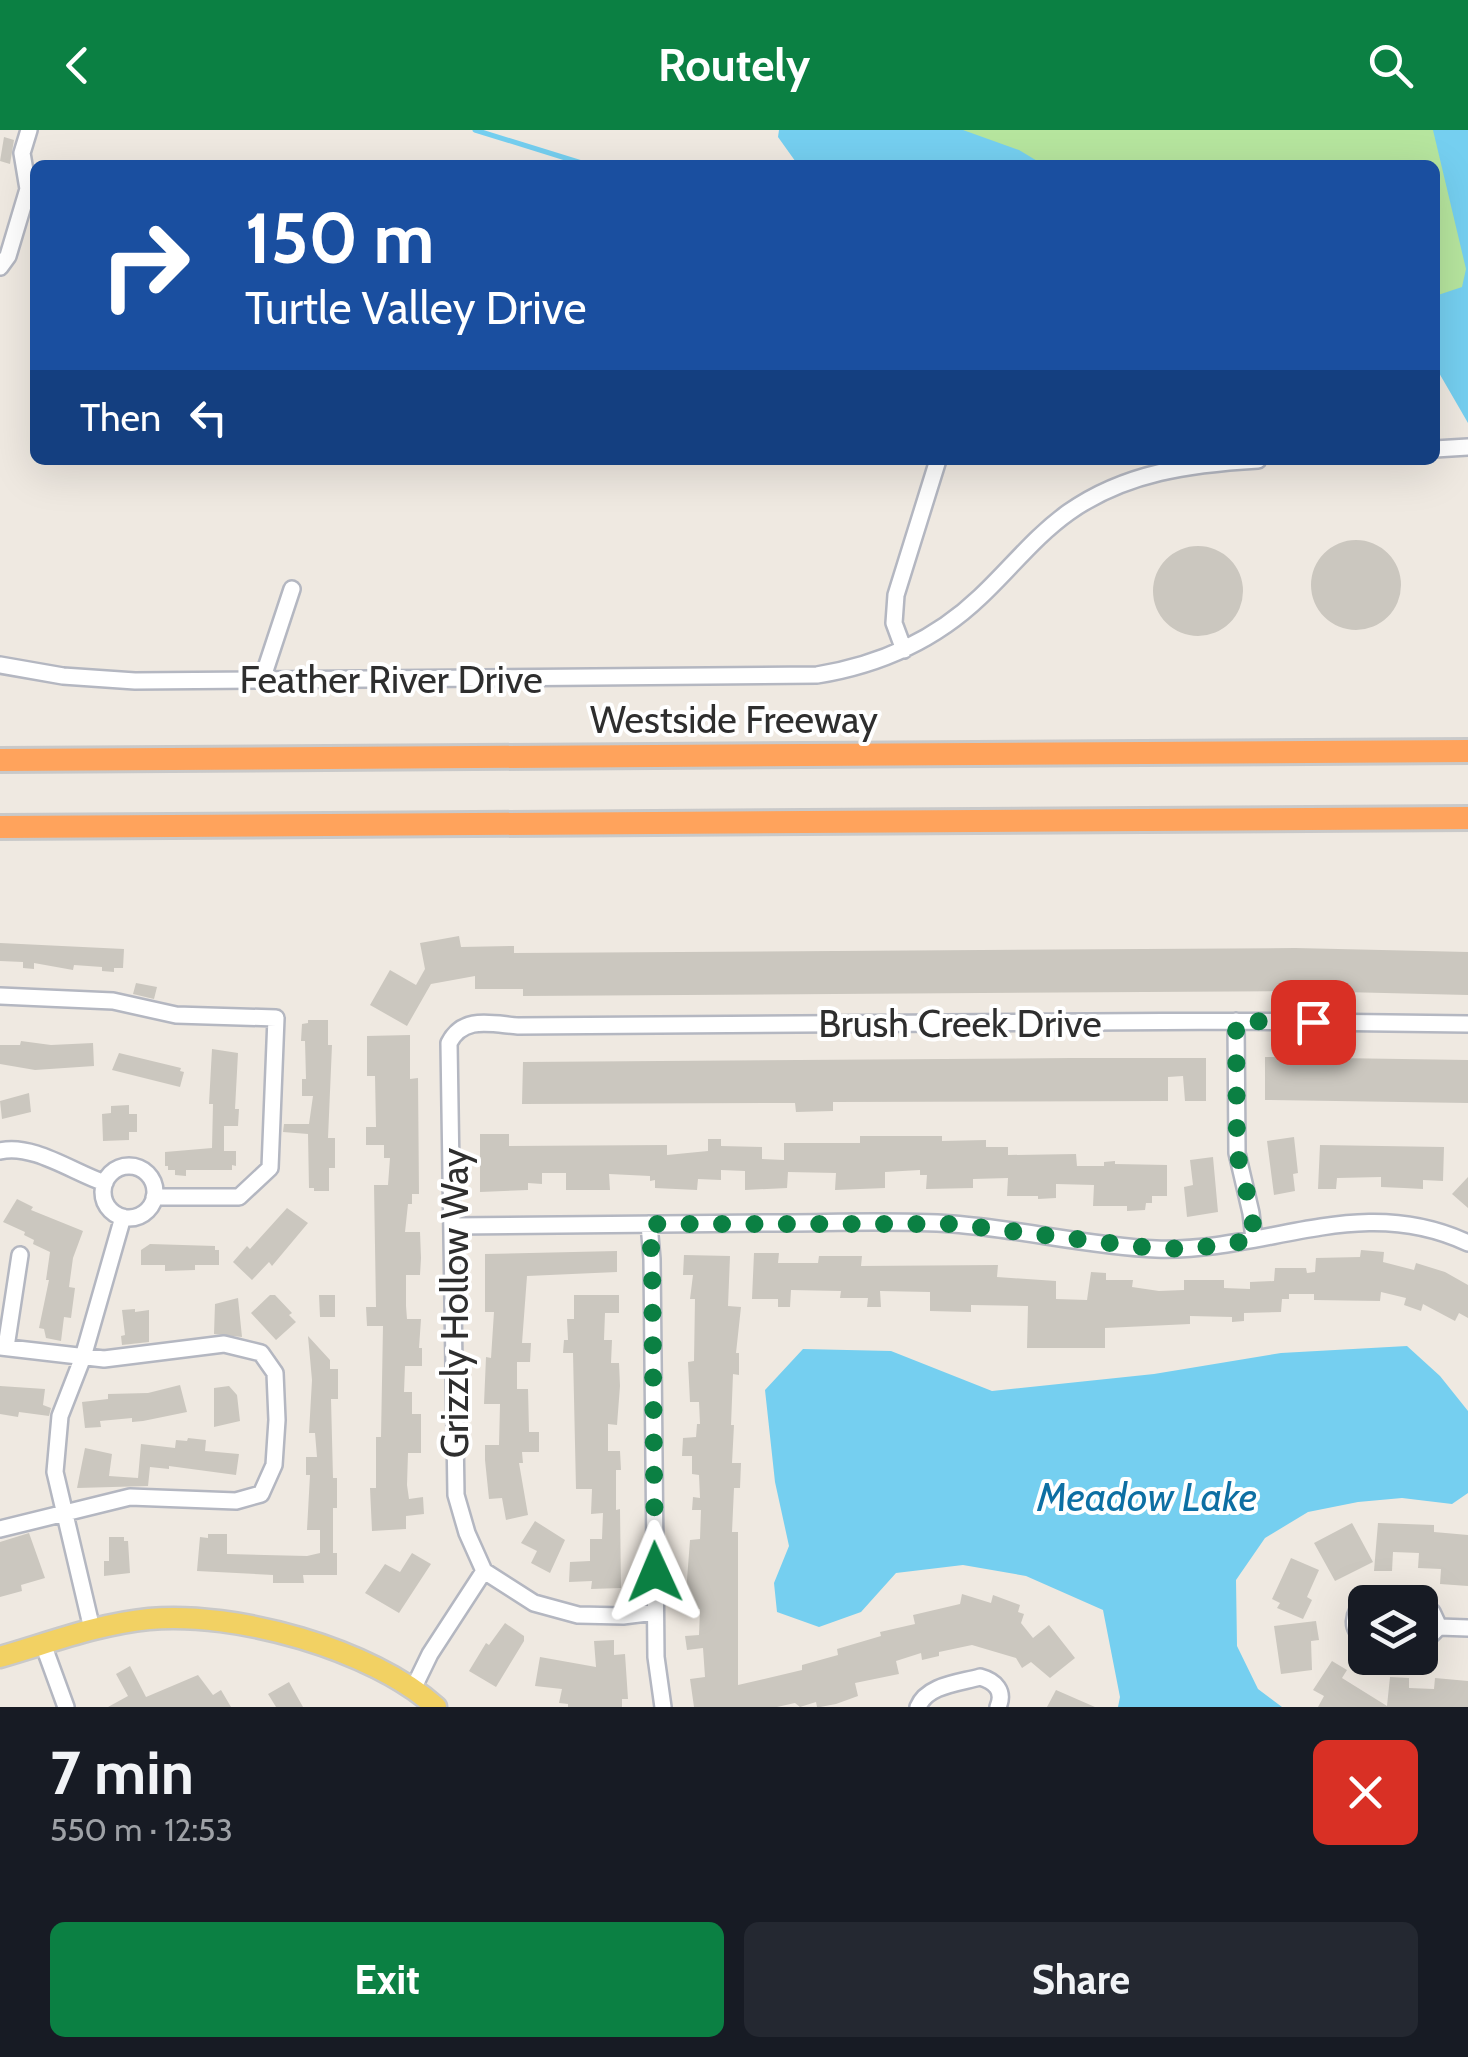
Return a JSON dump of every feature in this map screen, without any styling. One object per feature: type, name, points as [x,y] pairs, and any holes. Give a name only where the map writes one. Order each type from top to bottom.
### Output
[{"type":"highway","name":"Westside Freeway","points":[[0,760],[1468,751]]},
{"type":"highway","points":[[0,827],[1468,818]]},
{"type":"main road","points":[[0,1657],[92,1630],[150,1619],[245,1624],[311,1642],[414,1687],[436,1707]]},
{"type":"street","points":[[0,267],[8,256],[8,230],[28,189],[22,152],[30,130]]},
{"type":"street","points":[[1440,449],[1468,447]]},
{"type":"street","points":[[904,650],[894,623],[896,595],[936,465]]},
{"type":"street","name":"Feather River Drive","points":[[0,665],[100,680],[790,676],[846,670],[904,650],[958,617],[1043,533],[1099,494],[1156,472],[1199,465]]},
{"type":"street","points":[[262,680],[292,589]]},
{"type":"street","points":[[0,996],[113,1001],[176,1016],[276,1018],[270,1168],[239,1196],[154,1197]]},
{"type":"street","points":[[1236,1021],[1237,1153],[1252,1213],[1254,1240]]},
{"type":"street","name":"Brush Creek Drive","points":[[456,1032],[471,1023],[1468,1024]]},
{"type":"street","name":"Grizzly Hollow Way","points":[[456,1032],[450,1044],[456,1494],[466,1534],[484,1571]]},
{"type":"street","points":[[0,1151],[11,1148],[38,1155],[105,1183]]},
{"type":"street","points":[[123,1167],[140,1168],[152,1180],[154,1197],[152,1205],[139,1216],[122,1217],[108,1208],[103,1192],[109,1176],[123,1167]]},
{"type":"street","points":[[92,1630],[55,1472],[60,1416],[83,1357],[122,1217]]},
{"type":"street","points":[[453,1226],[953,1224],[1189,1249],[1367,1221],[1410,1225],[1468,1244]]},
{"type":"street","points":[[649,1224],[655,1612],[662,1707]]},
{"type":"street","points":[[0,1529],[130,1497],[236,1501],[260,1494],[274,1465],[275,1373],[261,1353],[224,1344],[104,1359],[3,1347],[20,1255]]},
{"type":"street","points":[[414,1687],[430,1654],[484,1571],[520,1595],[562,1612],[623,1616],[655,1612]]},
{"type":"street","points":[[1439,1627],[1468,1628]]},
{"type":"street","points":[[44,1644],[66,1707]]},
{"type":"street","points":[[918,1707],[922,1697],[930,1692],[980,1676],[996,1684],[1000,1692],[998,1707]]},
{"type":"green space","points":[[915,130],[1457,130],[1468,182],[1468,301],[1440,298],[1440,160],[994,160]]},
{"type":"water","points":[[779,130],[963,130],[1036,160],[794,160],[778,137]]},
{"type":"water","points":[[1433,130],[1468,130],[1468,423],[1440,375],[1440,294],[1462,287],[1466,269]]},
{"type":"water","name":"Meadow Lake","points":[[1407,1346],[1440,1376],[1468,1411],[1468,1493],[1452,1504],[1402,1498],[1308,1512],[1265,1538],[1236,1580],[1237,1646],[1258,1689],[1282,1707],[1118,1707],[1120,1697],[1103,1610],[1026,1576],[963,1565],[896,1573],[861,1612],[819,1627],[777,1612],[774,1583],[789,1546],[775,1482],[765,1390],[803,1349],[891,1351],[992,1391],[1154,1374],[1281,1353]]},
{"type":"building","points":[[4,137],[14,140],[10,164],[0,161]]},
{"type":"building","points":[[1356,540],[1388,553],[1401,585],[1388,617],[1356,630],[1324,617],[1311,585],[1324,553]]},
{"type":"building","points":[[1198,546],[1230,559],[1243,591],[1230,623],[1198,636],[1166,623],[1153,591],[1166,559]]},
{"type":"building","points":[[459,936],[461,947],[514,946],[514,953],[1295,948],[1468,952],[1468,995],[1301,991],[523,996],[523,989],[475,989],[475,976],[431,984],[407,1026],[370,1005],[390,970],[416,985],[425,969],[420,943]]},
{"type":"building","points":[[0,943],[124,949],[123,968],[114,968],[114,972],[74,965],[73,970],[34,963],[34,969],[23,968],[23,962],[0,961]]},
{"type":"building","points":[[136,983],[157,987],[154,999],[133,994]]},
{"type":"building","points":[[308,1020],[328,1020],[328,1045],[332,1045],[328,1138],[335,1138],[335,1168],[329,1168],[329,1191],[309,1188],[308,1134],[283,1132],[284,1124],[309,1124],[313,1096],[302,1096],[302,1079],[306,1079],[305,1041],[301,1041],[302,1024]]},
{"type":"building","points":[[410,1035],[410,1079],[418,1078],[419,1194],[412,1194],[412,1204],[408,1204],[405,1232],[420,1232],[421,1258],[420,1275],[406,1275],[406,1306],[407,1319],[421,1319],[422,1366],[405,1366],[404,1392],[412,1392],[412,1414],[421,1414],[421,1453],[408,1453],[407,1485],[409,1499],[423,1497],[424,1514],[406,1516],[406,1529],[372,1531],[370,1488],[376,1488],[376,1437],[381,1437],[383,1326],[367,1326],[366,1307],[376,1307],[374,1185],[388,1185],[390,1158],[384,1158],[384,1145],[366,1145],[366,1127],[376,1127],[375,1076],[367,1076],[367,1036]]},
{"type":"building","points":[[21,1041],[51,1045],[93,1043],[94,1066],[35,1070],[0,1064],[0,1045],[20,1045]]},
{"type":"building","points":[[212,1049],[238,1053],[238,1126],[224,1126],[224,1151],[236,1151],[236,1166],[232,1165],[232,1170],[186,1170],[186,1176],[175,1175],[175,1170],[165,1166],[165,1152],[212,1148]]},
{"type":"building","points":[[119,1053],[181,1068],[184,1072],[180,1087],[112,1070]]},
{"type":"building","points":[[1265,1057],[1468,1060],[1468,1103],[1265,1100]]},
{"type":"building","points":[[1206,1058],[1206,1101],[1185,1101],[1183,1076],[1168,1077],[1168,1101],[833,1102],[833,1111],[796,1112],[795,1103],[522,1104],[523,1062]]},
{"type":"building","points":[[29,1093],[31,1112],[2,1119],[0,1101]]},
{"type":"building","points":[[129,1105],[129,1114],[137,1114],[137,1132],[129,1132],[129,1140],[103,1141],[102,1114],[111,1113],[111,1106]]},
{"type":"building","points":[[480,1134],[509,1134],[509,1146],[667,1145],[667,1155],[708,1151],[708,1139],[721,1139],[721,1146],[762,1147],[762,1159],[784,1160],[784,1143],[860,1143],[860,1136],[942,1136],[942,1141],[986,1140],[986,1147],[1008,1147],[1008,1155],[1076,1154],[1077,1166],[1104,1166],[1104,1162],[1115,1161],[1167,1165],[1167,1196],[1152,1196],[1152,1203],[1146,1203],[1145,1210],[1127,1211],[1127,1206],[1093,1206],[1094,1185],[1056,1184],[1056,1198],[1038,1199],[1007,1196],[1008,1178],[973,1179],[973,1188],[926,1189],[927,1175],[920,1175],[920,1170],[885,1172],[885,1188],[835,1190],[836,1173],[788,1172],[787,1188],[745,1190],[745,1171],[721,1170],[721,1180],[698,1179],[697,1190],[655,1188],[655,1180],[650,1181],[650,1176],[609,1174],[610,1190],[566,1190],[566,1173],[542,1173],[542,1184],[528,1183],[528,1190],[480,1192]]},
{"type":"building","points":[[1294,1137],[1298,1173],[1293,1174],[1295,1191],[1274,1195],[1267,1141]]},
{"type":"building","points":[[1320,1145],[1444,1147],[1443,1181],[1423,1180],[1423,1189],[1381,1187],[1381,1177],[1337,1178],[1336,1189],[1318,1189]]},
{"type":"building","points":[[1213,1157],[1218,1212],[1187,1217],[1184,1187],[1193,1185],[1190,1160]]},
{"type":"building","points":[[1468,1177],[1468,1208],[1452,1194]]},
{"type":"building","points":[[17,1199],[33,1207],[31,1210],[83,1231],[73,1258],[69,1287],[75,1288],[71,1318],[64,1317],[61,1341],[46,1338],[44,1329],[39,1328],[49,1280],[50,1252],[33,1244],[34,1240],[25,1232],[3,1222]]},
{"type":"building","points":[[287,1208],[308,1223],[272,1266],[269,1262],[252,1280],[233,1262]]},
{"type":"building","points":[[150,1244],[215,1246],[219,1250],[219,1265],[165,1271],[165,1265],[141,1265],[141,1250]]},
{"type":"building","points":[[1361,1250],[1384,1252],[1383,1262],[1414,1270],[1416,1263],[1445,1272],[1468,1285],[1468,1318],[1459,1313],[1455,1321],[1423,1304],[1421,1311],[1404,1305],[1406,1298],[1381,1292],[1380,1301],[1314,1300],[1314,1294],[1289,1294],[1289,1299],[1282,1299],[1281,1312],[1244,1313],[1244,1321],[1190,1316],[1190,1324],[1105,1328],[1105,1348],[1027,1348],[1028,1306],[971,1305],[971,1312],[930,1311],[930,1292],[880,1291],[881,1307],[867,1307],[868,1298],[840,1298],[841,1291],[791,1290],[790,1307],[778,1307],[778,1299],[752,1299],[754,1253],[779,1253],[778,1263],[818,1263],[819,1256],[862,1256],[861,1266],[998,1265],[997,1277],[1056,1281],[1056,1299],[1087,1300],[1091,1272],[1106,1273],[1106,1280],[1133,1280],[1132,1287],[1159,1291],[1184,1290],[1184,1280],[1224,1280],[1224,1288],[1250,1289],[1250,1282],[1274,1281],[1275,1268],[1306,1268],[1307,1273],[1315,1272],[1316,1258],[1360,1257]]},
{"type":"building","points":[[617,1251],[617,1272],[527,1276],[522,1343],[531,1343],[530,1362],[517,1362],[517,1389],[528,1389],[529,1432],[539,1432],[539,1452],[522,1452],[523,1463],[519,1463],[528,1515],[506,1520],[502,1498],[489,1499],[485,1460],[485,1445],[499,1445],[500,1404],[484,1404],[486,1357],[491,1358],[494,1312],[485,1312],[485,1254]]},
{"type":"building","points":[[684,1255],[730,1256],[728,1306],[741,1307],[736,1353],[739,1375],[733,1374],[731,1425],[732,1463],[741,1463],[740,1488],[734,1488],[732,1532],[738,1532],[738,1685],[802,1670],[802,1665],[838,1655],[837,1649],[881,1636],[880,1632],[915,1624],[913,1615],[960,1604],[962,1594],[991,1603],[993,1595],[1020,1605],[1018,1612],[1024,1614],[1021,1623],[1033,1638],[1049,1625],[1075,1658],[1050,1678],[1031,1662],[1022,1668],[1016,1658],[972,1645],[922,1660],[921,1653],[896,1661],[899,1674],[855,1683],[858,1696],[836,1704],[694,1707],[690,1679],[705,1677],[703,1648],[687,1650],[685,1636],[699,1635],[700,1609],[688,1610],[686,1593],[690,1540],[700,1539],[701,1510],[692,1510],[693,1497],[700,1498],[699,1475],[692,1474],[692,1456],[682,1456],[683,1438],[696,1437],[700,1424],[699,1402],[690,1402],[688,1362],[694,1361],[695,1299],[690,1299],[693,1275],[683,1275]]},
{"type":"building","points":[[275,1295],[296,1322],[276,1340],[251,1313]]},
{"type":"building","points":[[319,1295],[335,1295],[335,1317],[320,1317]]},
{"type":"building","points":[[574,1295],[619,1295],[619,1313],[605,1313],[604,1340],[612,1340],[611,1363],[619,1363],[617,1425],[608,1424],[608,1451],[620,1451],[616,1510],[620,1509],[621,1588],[591,1589],[592,1581],[569,1582],[570,1562],[590,1561],[590,1539],[602,1539],[603,1513],[591,1514],[592,1489],[576,1489],[573,1353],[563,1353],[564,1340],[568,1340],[567,1319],[574,1319]]},
{"type":"building","points":[[238,1298],[242,1337],[214,1334],[215,1304]]},
{"type":"building","points":[[122,1310],[149,1310],[149,1342],[122,1345]]},
{"type":"building","points":[[308,1336],[330,1360],[330,1369],[338,1369],[338,1399],[331,1399],[333,1478],[337,1478],[333,1553],[337,1553],[337,1575],[303,1575],[304,1583],[273,1583],[273,1575],[197,1571],[200,1537],[208,1538],[208,1534],[227,1534],[227,1554],[320,1553],[320,1530],[307,1530],[310,1475],[306,1475],[306,1457],[317,1457],[315,1433],[309,1433],[312,1380]]},
{"type":"building","points":[[180,1385],[187,1412],[143,1421],[100,1421],[101,1427],[85,1428],[82,1402],[108,1399],[108,1394],[148,1393]]},
{"type":"building","points":[[0,1386],[45,1389],[43,1405],[51,1408],[49,1416],[0,1414]]},
{"type":"building","points":[[229,1386],[237,1395],[240,1421],[214,1427],[214,1388]]},
{"type":"building","points":[[176,1440],[206,1440],[205,1451],[239,1454],[236,1475],[150,1467],[148,1486],[77,1488],[85,1448],[112,1454],[109,1476],[138,1478],[141,1444],[175,1448]]},
{"type":"building","points":[[535,1521],[565,1540],[550,1573],[531,1563],[537,1551],[521,1543]]},
{"type":"building","points":[[1352,1523],[1373,1562],[1335,1581],[1314,1543]]},
{"type":"building","points":[[1378,1523],[1434,1525],[1434,1532],[1468,1535],[1468,1586],[1440,1584],[1441,1569],[1418,1568],[1419,1553],[1393,1552],[1392,1571],[1374,1571]]},
{"type":"building","points":[[29,1533],[45,1578],[21,1585],[22,1591],[0,1597],[0,1542]]},
{"type":"building","points":[[109,1537],[124,1537],[128,1541],[130,1573],[104,1576],[104,1561],[109,1561]]},
{"type":"building","points":[[412,1553],[431,1564],[399,1613],[365,1593],[385,1564],[400,1572]]},
{"type":"building","points":[[1291,1558],[1319,1570],[1307,1597],[1312,1600],[1303,1619],[1277,1608],[1280,1603],[1272,1599]]},
{"type":"building","points":[[1316,1621],[1319,1640],[1311,1641],[1312,1670],[1281,1674],[1274,1626]]},
{"type":"building","points":[[505,1623],[524,1636],[524,1641],[496,1687],[469,1671],[486,1643],[489,1645]]},
{"type":"building","points":[[614,1640],[614,1655],[625,1654],[628,1699],[622,1699],[622,1707],[568,1707],[559,1703],[562,1689],[535,1686],[540,1657],[596,1667],[594,1641]]},
{"type":"building","points":[[1332,1661],[1347,1670],[1342,1678],[1387,1706],[1390,1677],[1409,1678],[1409,1688],[1434,1689],[1435,1678],[1468,1681],[1468,1707],[1318,1707],[1324,1696],[1313,1690]]},
{"type":"building","points":[[130,1666],[146,1697],[198,1675],[213,1695],[221,1690],[231,1707],[108,1707],[128,1696],[116,1674]]},
{"type":"building","points":[[289,1682],[303,1707],[276,1707],[268,1694]]},
{"type":"building","points":[[1056,1690],[1095,1707],[1047,1707]]},
{"type":"waterway","points":[[475,130],[572,160]]},
{"type":"route","points":[[655,1572],[649,1224],[920,1222],[1189,1249],[1254,1240],[1252,1213],[1237,1153],[1236,1021],[1313,1022]]}]
